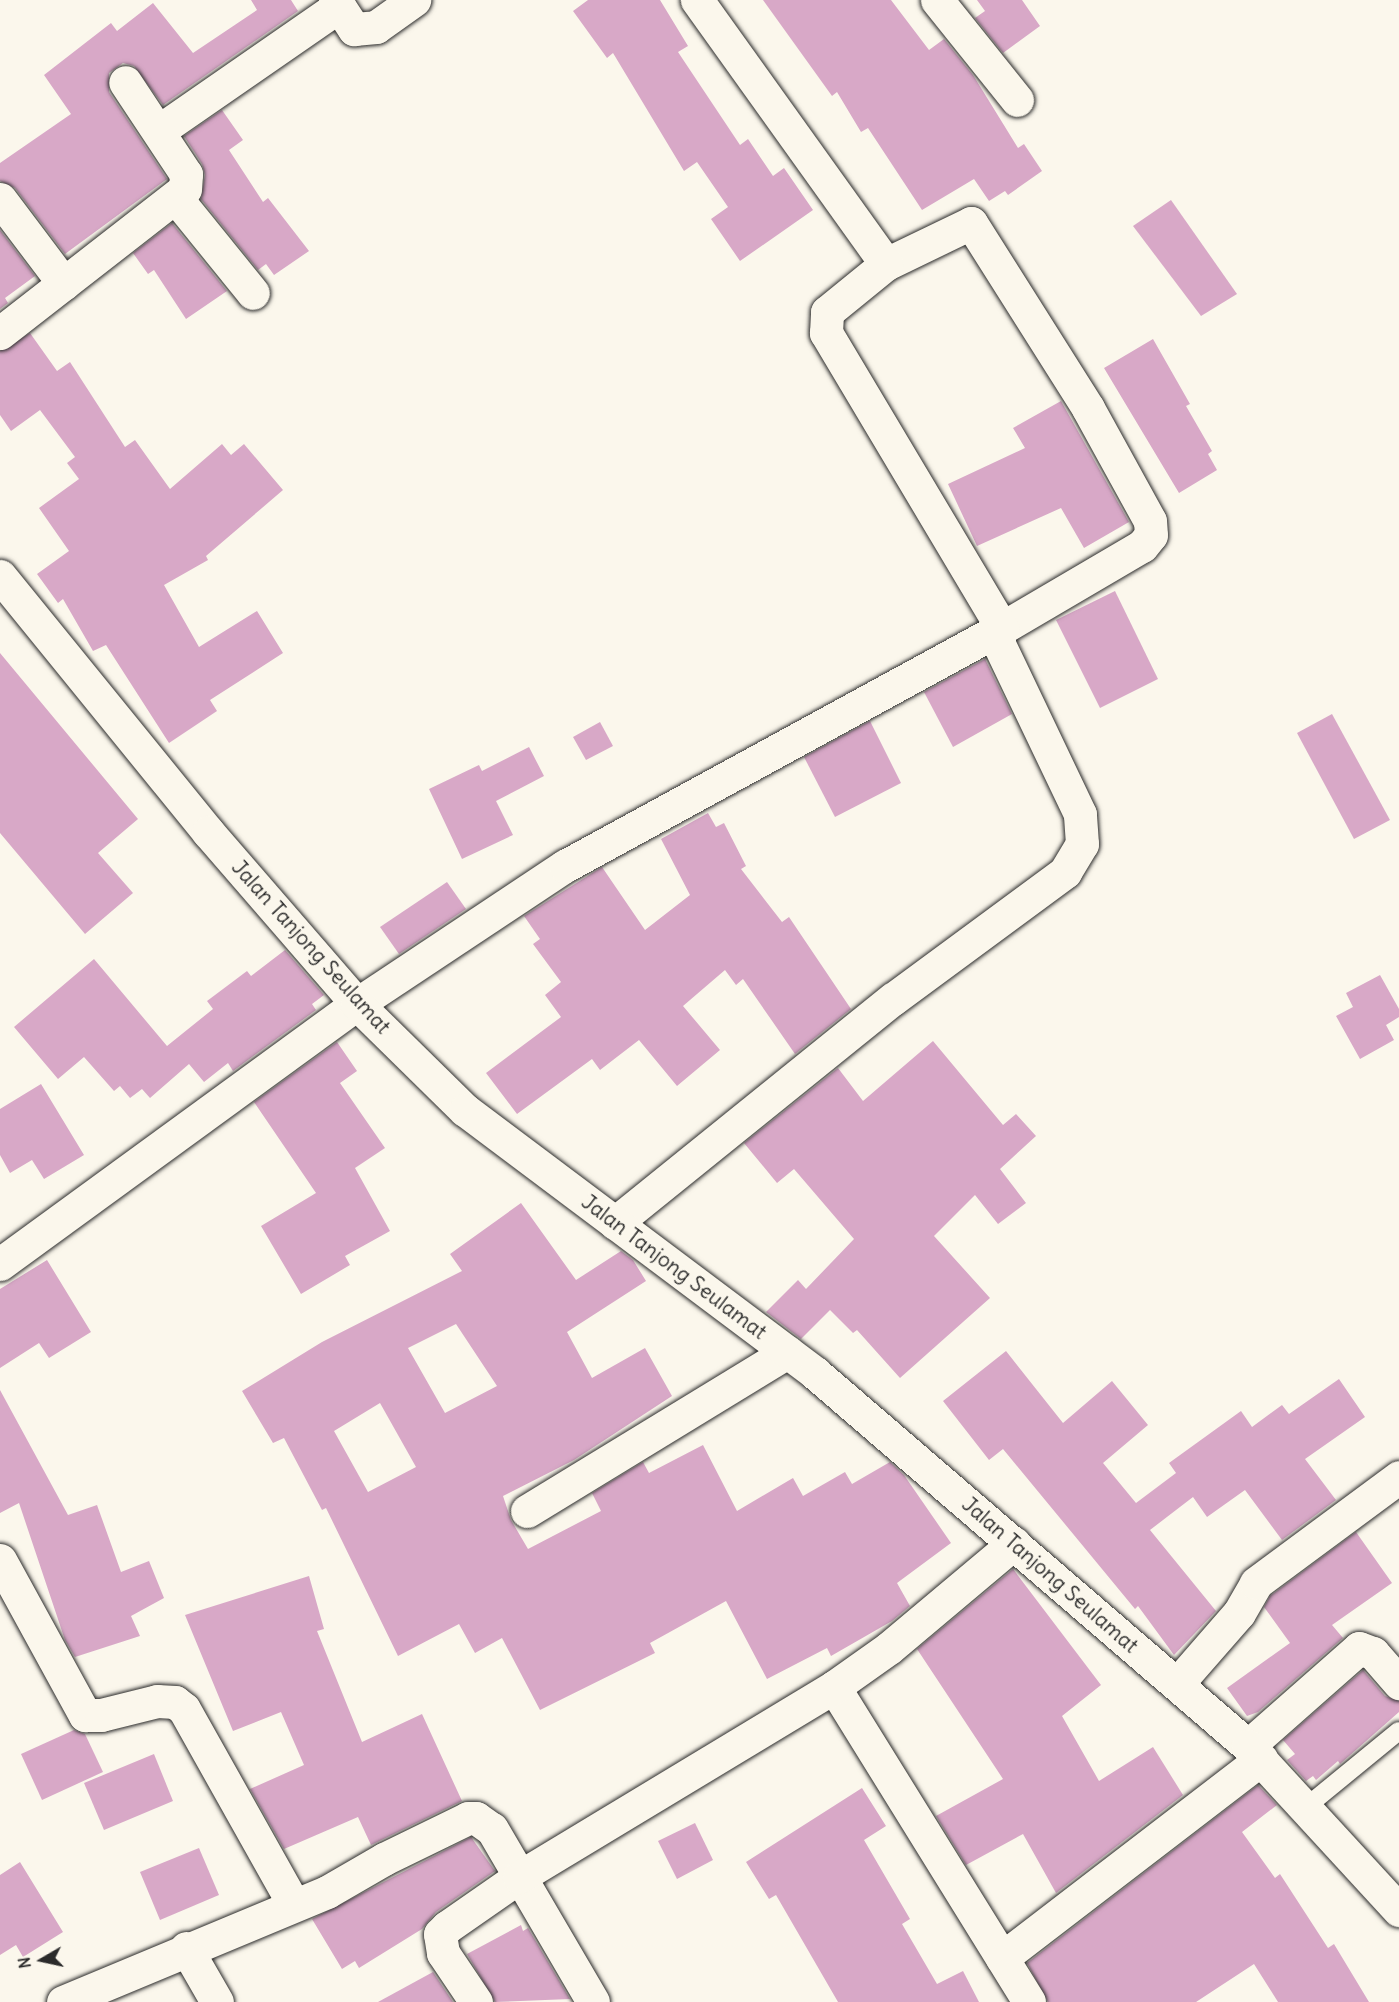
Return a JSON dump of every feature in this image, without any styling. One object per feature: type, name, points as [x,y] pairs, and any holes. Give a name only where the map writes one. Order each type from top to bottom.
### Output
[{"type":"street","points":[[160,130],[337,3],[354,29],[376,27],[414,0]]},
{"type":"street","points":[[696,0],[886,264]]},
{"type":"street","points":[[937,0],[1017,100]]},
{"type":"street","points":[[0,333],[185,189],[186,174],[160,130],[125,82]]},
{"type":"street","points":[[176,198],[253,293]]},
{"type":"street","points":[[0,199],[64,284]]},
{"type":"street","points":[[0,1264],[357,1004],[565,866],[1002,628],[1142,546],[1151,535],[1150,521],[1088,408],[971,223],[886,264],[827,312],[826,333],[1002,628],[999,644],[1080,814],[1082,844],[1077,857],[1065,872],[893,999],[615,1224]]},
{"type":"street","name":"Jalan Tanjong Seulamat","points":[[0,576],[208,832],[357,1004],[465,1110],[787,1352],[1014,1544],[1254,1753],[1399,1910]]},
{"type":"street","points":[[527,1511],[787,1352]]},
{"type":"street","points":[[1177,1684],[1239,1613],[1256,1583],[1399,1477]]},
{"type":"street","points":[[476,2002],[443,1953],[440,1934],[519,1877],[834,1687],[890,1648],[1014,1544]]},
{"type":"street","points":[[0,1560],[85,1714],[101,1715],[157,1701],[175,1702],[184,1709],[293,1903]]},
{"type":"street","points":[[1002,1958],[1254,1753],[1359,1648],[1374,1653],[1399,1683]]},
{"type":"street","points":[[834,1687],[1029,2002]]},
{"type":"street","points":[[63,2002],[293,1903],[327,1892],[468,1818],[484,1821],[492,1829],[593,2002]]},
{"type":"street","points":[[186,1948],[218,2002]]},
{"type":"lane","points":[[1306,1807],[1399,1731]]},
{"type":"building","points":[[251,0],[291,0],[298,11],[163,105],[134,66],[123,63],[109,73],[109,92],[167,179],[65,254],[15,188],[0,181],[0,163],[71,114],[44,75],[111,23],[117,31],[153,3],[193,53],[257,10]]},
{"type":"building","points":[[588,0],[660,0],[688,46],[678,52],[740,145],[748,139],[773,176],[784,168],[813,210],[740,261],[711,219],[728,207],[697,162],[684,171],[613,53],[607,58],[573,11]]},
{"type":"building","points":[[763,0],[891,0],[929,50],[944,39],[973,75],[1018,148],[1024,144],[1042,171],[1008,195],[1005,191],[989,201],[974,179],[922,210],[868,128],[861,132],[837,92],[832,96]]},
{"type":"building","points":[[977,0],[1022,0],[1040,26],[1003,53],[975,18],[985,11]]},
{"type":"building","points":[[222,110],[243,140],[229,150],[263,202],[268,198],[309,251],[274,275],[266,264],[258,270],[201,199],[205,175],[202,164],[184,136]]},
{"type":"building","points":[[1171,200],[1237,294],[1201,316],[1133,226]]},
{"type":"building","points":[[172,223],[227,291],[186,319],[154,270],[148,274],[133,253]]},
{"type":"building","points":[[0,230],[35,276],[5,298],[8,303],[0,309]]},
{"type":"building","points":[[30,333],[57,371],[70,362],[125,447],[135,440],[170,489],[222,444],[231,455],[244,444],[283,490],[206,556],[208,560],[164,585],[199,647],[257,611],[283,653],[210,700],[217,711],[169,743],[106,645],[93,651],[63,599],[58,603],[37,574],[69,551],[39,508],[79,479],[67,463],[75,457],[40,410],[11,431],[0,415],[0,351]]},
{"type":"building","points":[[1153,339],[1190,404],[1186,406],[1212,451],[1208,454],[1217,470],[1179,493],[1104,368]]},
{"type":"building","points":[[1061,401],[1129,522],[1084,548],[1061,508],[977,546],[948,484],[1025,448],[1013,428]]},
{"type":"building","points":[[1115,591],[1158,679],[1100,708],[1056,620]]},
{"type":"building","points":[[0,653],[138,819],[98,853],[133,893],[85,934],[0,833]]},
{"type":"building","points":[[985,659],[1012,714],[953,747],[924,692]]},
{"type":"building","points":[[1332,714],[1390,820],[1354,839],[1297,733]]},
{"type":"building","points":[[870,721],[901,783],[835,817],[804,757]]},
{"type":"building","points":[[600,722],[613,746],[586,760],[573,737]]},
{"type":"building","points":[[529,747],[544,776],[496,801],[513,835],[462,859],[429,789],[479,765],[482,771]]},
{"type":"building","points":[[708,813],[716,827],[724,823],[746,866],[741,869],[782,922],[789,917],[851,1009],[795,1054],[743,979],[736,985],[725,970],[683,1006],[720,1050],[677,1086],[639,1040],[600,1070],[592,1059],[517,1114],[486,1073],[561,1017],[545,995],[561,982],[533,944],[540,939],[524,916],[602,867],[645,930],[690,895],[661,839]]},
{"type":"building","points":[[447,882],[466,909],[399,954],[380,927]]},
{"type":"building","points":[[285,950],[324,995],[312,1004],[316,1010],[233,1071],[228,1063],[204,1082],[189,1064],[150,1098],[142,1089],[130,1098],[120,1086],[114,1091],[84,1057],[58,1079],[14,1027],[94,959],[167,1046],[213,1009],[207,1001],[247,971],[251,976]]},
{"type":"building","points":[[1380,975],[1399,1009],[1399,1017],[1386,1025],[1394,1040],[1360,1059],[1336,1016],[1353,1007],[1346,993]]},
{"type":"building","points":[[933,1041],[1003,1125],[1016,1114],[1036,1136],[1000,1169],[1026,1203],[998,1224],[975,1195],[934,1236],[990,1298],[900,1378],[857,1330],[853,1333],[830,1310],[801,1339],[766,1312],[798,1280],[806,1289],[854,1239],[794,1169],[777,1183],[744,1143],[838,1068],[863,1101]]},
{"type":"building","points":[[337,1042],[357,1071],[340,1083],[385,1148],[355,1168],[390,1231],[345,1256],[350,1265],[301,1294],[261,1226],[316,1193],[254,1102]]},
{"type":"building","points":[[41,1084],[84,1155],[44,1179],[32,1160],[10,1173],[0,1155],[0,1109]]},
{"type":"building","points":[[521,1203],[576,1280],[621,1251],[633,1260],[646,1281],[567,1332],[592,1378],[645,1348],[672,1396],[574,1460],[503,1496],[511,1520],[528,1549],[601,1511],[592,1493],[643,1462],[649,1473],[703,1445],[737,1511],[793,1478],[803,1496],[845,1472],[852,1484],[890,1462],[904,1475],[951,1543],[897,1583],[910,1606],[892,1621],[831,1656],[827,1648],[767,1679],[726,1601],[650,1643],[655,1653],[540,1710],[502,1638],[475,1653],[459,1624],[398,1656],[326,1508],[322,1510],[284,1438],[273,1443],[242,1391],[322,1342],[462,1271],[450,1254]],"holes":[[[456,1324],[497,1386],[445,1413],[408,1348]],[[380,1403],[416,1467],[368,1492],[334,1431]]]},
{"type":"building","points":[[47,1260],[91,1332],[49,1358],[39,1343],[0,1368],[0,1289]]},
{"type":"building","points":[[1006,1351],[1063,1423],[1112,1381],[1148,1425],[1103,1463],[1136,1503],[1176,1473],[1169,1463],[1241,1411],[1252,1427],[1282,1405],[1289,1414],[1339,1379],[1365,1417],[1305,1459],[1336,1500],[1282,1540],[1245,1490],[1207,1517],[1193,1497],[1150,1530],[1216,1611],[1174,1655],[1138,1606],[1135,1609],[1003,1449],[989,1460],[943,1401]]},
{"type":"building","points":[[0,1390],[68,1515],[97,1505],[121,1572],[149,1561],[164,1598],[131,1616],[140,1636],[75,1657],[65,1640],[19,1503],[0,1513]]},
{"type":"building","points":[[1356,1532],[1392,1583],[1332,1625],[1343,1638],[1258,1712],[1247,1716],[1227,1688],[1290,1643],[1264,1607],[1270,1596]]},
{"type":"building","points":[[1013,1569],[1101,1685],[1062,1716],[1099,1781],[1153,1747],[1183,1795],[1056,1893],[1023,1834],[966,1865],[936,1816],[1003,1779],[917,1649]]},
{"type":"building","points":[[309,1576],[324,1629],[317,1631],[362,1742],[422,1714],[462,1801],[371,1845],[358,1817],[284,1849],[250,1789],[304,1765],[281,1712],[233,1731],[185,1615]]},
{"type":"building","points":[[1363,1670],[1385,1696],[1399,1701],[1399,1712],[1340,1764],[1338,1761],[1316,1780],[1313,1776],[1306,1781],[1287,1760],[1295,1754],[1283,1740]]},
{"type":"building","points":[[74,1730],[85,1734],[103,1772],[42,1800],[21,1754]]},
{"type":"building","points":[[154,1754],[173,1801],[104,1830],[84,1783]]},
{"type":"building","points":[[1258,1785],[1277,1805],[1242,1832],[1275,1878],[1280,1874],[1328,1948],[1334,1944],[1369,2002],[1278,2002],[1254,1964],[1196,2002],[1048,2002],[1027,1963]]},
{"type":"building","points":[[862,1788],[886,1826],[864,1840],[910,1919],[902,1924],[937,1984],[963,1971],[979,2002],[838,2002],[776,1895],[769,1899],[746,1862]]},
{"type":"building","points":[[695,1823],[713,1860],[677,1879],[658,1841]]},
{"type":"building","points":[[471,1837],[495,1871],[436,1912],[422,1929],[359,1968],[355,1961],[342,1969],[312,1919]]},
{"type":"building","points":[[199,1848],[219,1895],[160,1920],[140,1872]]},
{"type":"building","points":[[20,1862],[63,1932],[23,1957],[16,1945],[0,1955],[0,1875]]},
{"type":"building","points":[[521,1925],[523,1931],[528,1928],[570,1999],[495,2002],[467,1954]]},
{"type":"building","points":[[433,1972],[453,2002],[378,2002]]}]
